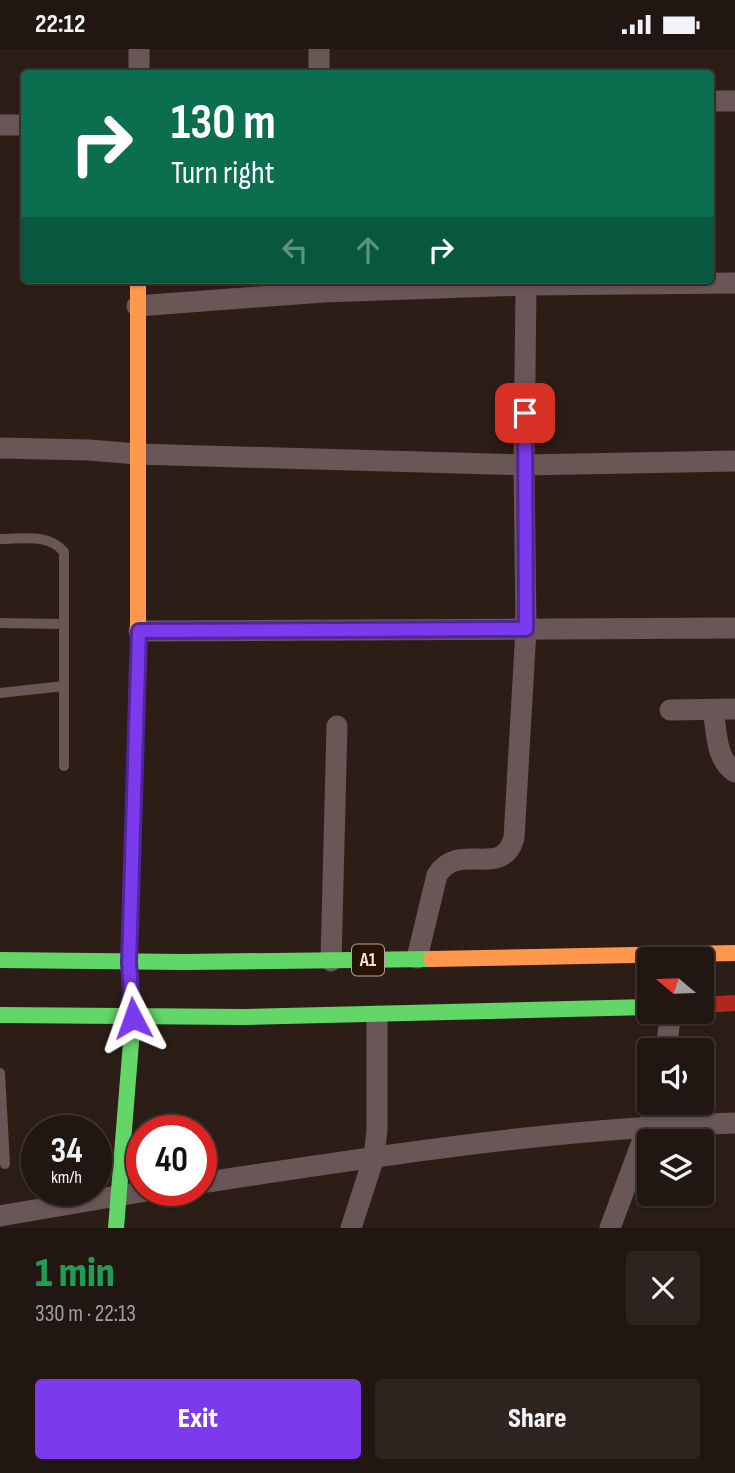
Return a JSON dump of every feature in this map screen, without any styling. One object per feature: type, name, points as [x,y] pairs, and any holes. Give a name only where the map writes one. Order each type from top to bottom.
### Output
[{"type":"main road","points":[[116,1228],[133,1018],[129,963],[139,631],[138,284]]},
{"type":"main road","name":"A1","points":[[0,960],[129,963],[735,953]]},
{"type":"main road","points":[[714,1004],[735,1003]]},
{"type":"main road","points":[[0,1015],[133,1018],[377,1016],[637,1007]]},
{"type":"street","points":[[139,49],[139,70]]},
{"type":"street","points":[[319,49],[319,70]]},
{"type":"street","points":[[714,101],[735,101]]},
{"type":"street","points":[[0,125],[21,125]]},
{"type":"street","points":[[714,283],[735,283]]},
{"type":"street","points":[[137,306],[323,286],[458,284]]},
{"type":"street","points":[[417,958],[437,874],[444,864],[454,860],[502,857],[510,851],[514,838],[526,629],[526,284]]},
{"type":"street","points":[[0,448],[524,464],[735,461]]},
{"type":"street","points":[[139,631],[735,628]]},
{"type":"street","points":[[713,709],[721,758],[726,766],[735,772]]},
{"type":"street","points":[[670,710],[735,709]]},
{"type":"street","points":[[331,961],[337,726]]},
{"type":"street","points":[[351,1228],[374,1157],[377,1130],[377,1016]]},
{"type":"street","points":[[610,1228],[648,1126],[655,1115]]},
{"type":"street","points":[[217,1181],[374,1157],[648,1126],[735,1123]]},
{"type":"street","points":[[0,1216],[126,1194]]},
{"type":"lane","points":[[0,539],[42,539],[56,543],[64,552],[64,765]]},
{"type":"lane","points":[[0,623],[63,624]]},
{"type":"lane","points":[[0,693],[64,687]]},
{"type":"lane","points":[[0,1073],[5,1164]]},
{"type":"traffic: fast","points":[[116,1228],[133,1018],[129,963],[138,653]]},
{"type":"traffic: fast","points":[[0,960],[184,962],[431,959]]},
{"type":"traffic: fast","points":[[0,1015],[244,1017],[637,1007]]},
{"type":"traffic: slow","points":[[138,284],[138,653]]},
{"type":"traffic: slow","points":[[431,959],[735,953]]},
{"type":"traffic: jam","points":[[714,1004],[735,1003]]},
{"type":"route","points":[[133,1018],[129,963],[139,631],[526,629],[525,413]]}]
